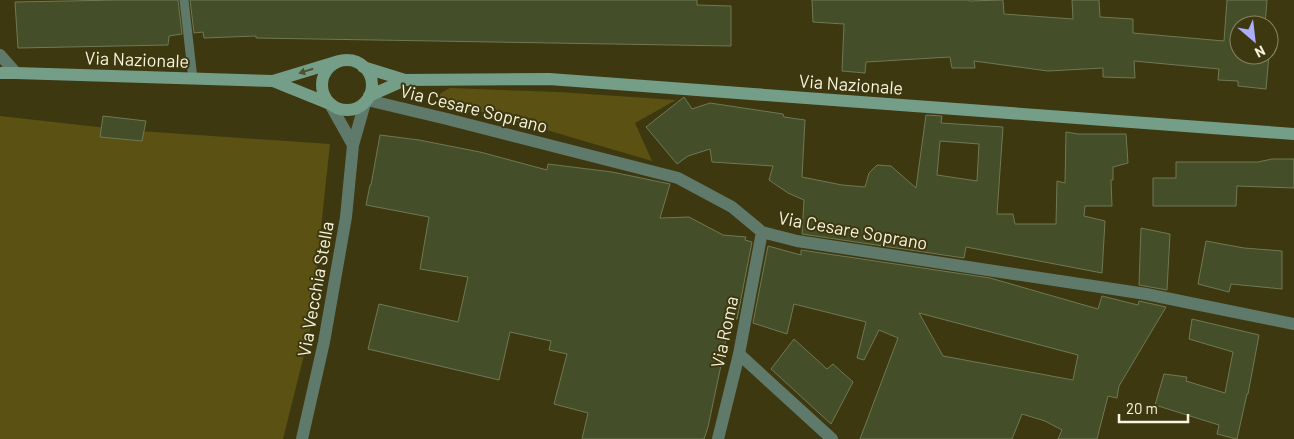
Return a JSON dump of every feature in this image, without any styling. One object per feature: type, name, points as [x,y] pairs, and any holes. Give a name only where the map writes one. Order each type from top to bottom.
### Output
[{"type":"main road","name":"Via Nazionale","points":[[273,82],[339,61],[348,60],[356,62],[363,67],[406,80],[549,79],[1294,134]]},
{"type":"main road","points":[[330,104],[324,97],[322,80],[325,72],[339,61]]},
{"type":"main road","points":[[363,67],[372,80],[372,89],[367,100]]},
{"type":"main road","name":"Via Nazionale","points":[[0,73],[273,82],[344,110],[359,107],[367,100],[406,80]]},
{"type":"street","points":[[0,55],[16,73]]},
{"type":"street","name":"Via Vecchia Stella","points":[[302,439],[324,342],[344,226],[353,144],[367,100]]},
{"type":"street","name":"Via Cesare Soprano","points":[[367,100],[678,178],[732,207],[762,232],[797,242],[1146,294],[1294,324]]},
{"type":"street","points":[[330,104],[353,144]]},
{"type":"street","name":"Via Roma","points":[[718,439],[739,354],[762,232]]},
{"type":"street","points":[[739,354],[832,439]]},
{"type":"lane","points":[[184,0],[193,79]]},
{"type":"shaded area","points":[[450,88],[559,92],[676,100],[635,123],[652,161],[486,113],[446,105],[439,96]]},
{"type":"shaded area","points":[[0,116],[125,130],[330,144],[310,331],[283,439],[0,439]]},
{"type":"building","points":[[178,0],[182,34],[169,36],[168,45],[18,48],[15,2]]},
{"type":"building","points":[[190,0],[697,0],[697,5],[731,6],[731,46],[256,38],[256,36],[204,38],[203,32],[194,33]]},
{"type":"building","points":[[812,0],[1003,0],[1004,14],[1073,19],[1072,0],[1099,0],[1100,17],[1133,19],[1133,33],[1224,41],[1227,0],[1267,0],[1266,15],[1229,15],[1229,65],[1268,65],[1266,89],[1238,86],[1238,81],[1218,80],[1219,69],[1134,61],[1135,78],[1103,77],[1103,68],[1048,71],[974,61],[975,68],[952,68],[950,57],[866,62],[865,73],[842,71],[844,24],[813,22]]},
{"type":"building","points":[[684,97],[692,109],[710,103],[783,114],[784,117],[805,120],[802,177],[842,185],[865,187],[869,173],[877,165],[891,166],[916,188],[926,115],[942,116],[941,123],[1003,127],[997,214],[1013,214],[1015,224],[1056,224],[1057,181],[1065,183],[1066,132],[1078,134],[1126,134],[1128,163],[1113,167],[1113,180],[1111,180],[1112,206],[1085,206],[1084,216],[1105,221],[1102,273],[966,247],[964,258],[802,234],[804,200],[788,193],[769,180],[773,166],[712,162],[710,149],[688,156],[677,164],[646,127]],"holes":[[[940,141],[979,144],[977,181],[937,175]]]},
{"type":"building","points":[[103,116],[146,121],[142,141],[100,137]]},
{"type":"building","points":[[380,135],[419,140],[480,152],[547,170],[548,164],[612,172],[670,184],[660,218],[689,217],[723,235],[746,237],[745,240],[752,242],[737,319],[730,317],[704,439],[582,439],[588,413],[554,404],[567,354],[549,350],[551,341],[510,332],[499,380],[368,349],[379,304],[458,322],[468,277],[420,269],[429,217],[366,205]]},
{"type":"building","points":[[1272,159],[1294,159],[1294,188],[1237,186],[1236,206],[1153,206],[1153,178],[1176,178],[1176,162],[1258,162]]},
{"type":"building","points":[[1141,228],[1170,234],[1167,290],[1139,285]]},
{"type":"building","points":[[1206,241],[1244,248],[1282,251],[1282,289],[1231,284],[1229,292],[1198,284]]},
{"type":"building","points":[[768,246],[801,255],[801,250],[990,278],[1098,309],[1102,296],[1138,305],[1139,301],[1166,307],[1119,386],[1117,398],[1108,396],[1097,439],[1058,439],[1062,430],[1045,421],[1022,414],[1012,439],[860,439],[898,338],[879,330],[864,360],[857,358],[866,322],[794,304],[787,334],[753,323]],"holes":[[[919,313],[1078,355],[1073,380],[943,356]]]},
{"type":"building","points":[[1192,319],[1259,335],[1237,439],[1217,434],[1219,425],[1155,405],[1164,374],[1187,377],[1186,381],[1225,393],[1233,352],[1189,339]]},
{"type":"building","points":[[794,339],[827,369],[833,364],[853,382],[831,424],[771,369]]}]
